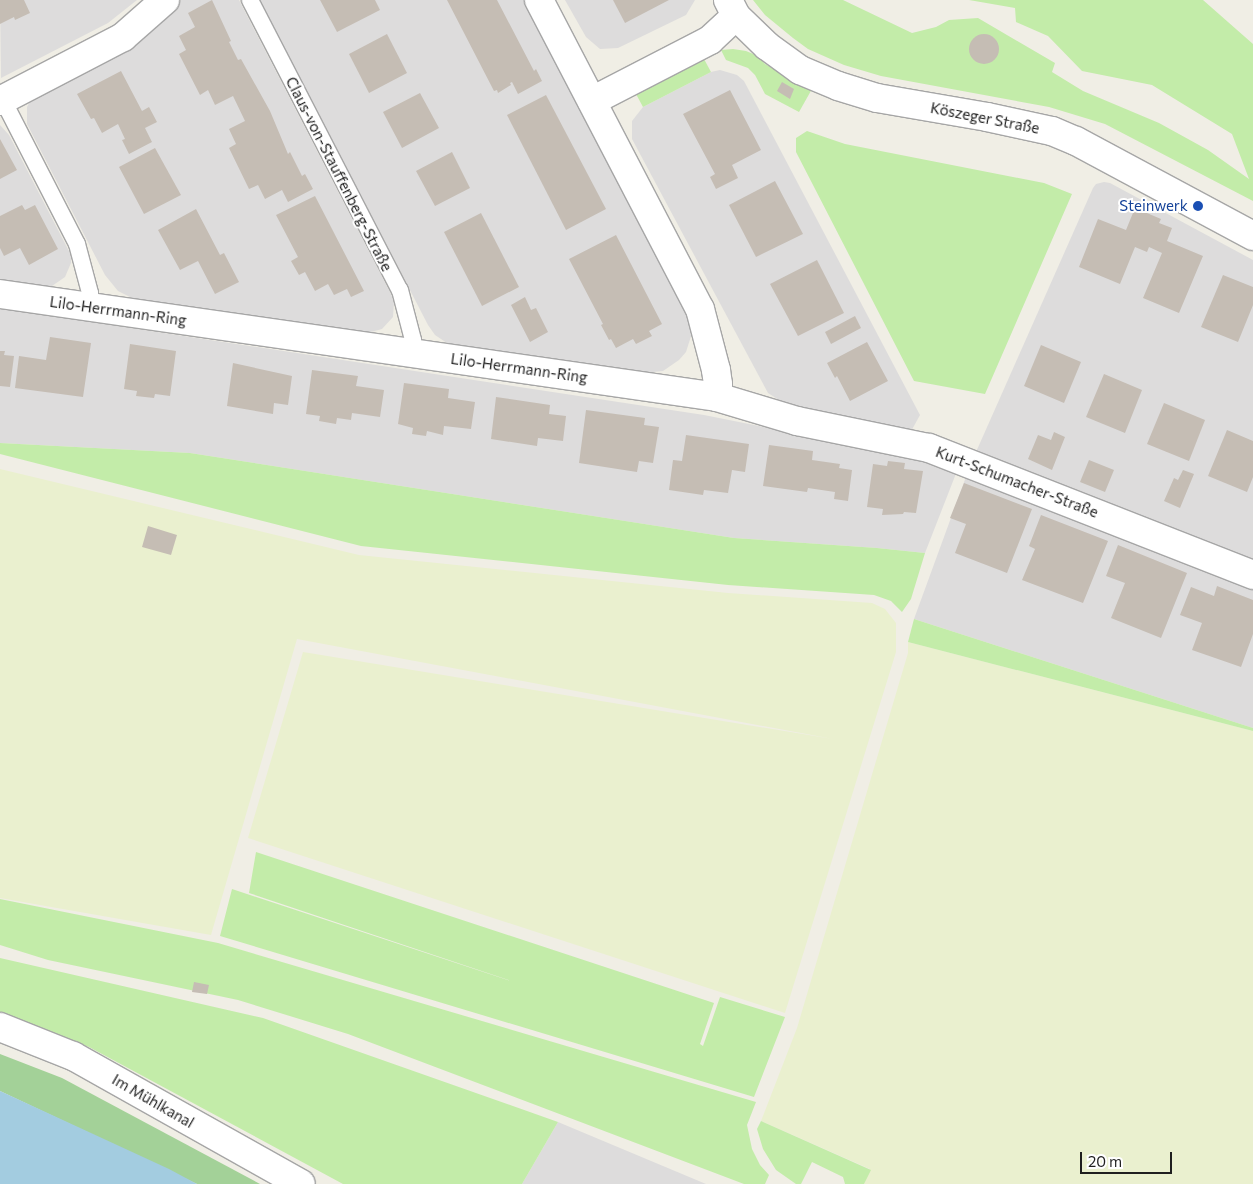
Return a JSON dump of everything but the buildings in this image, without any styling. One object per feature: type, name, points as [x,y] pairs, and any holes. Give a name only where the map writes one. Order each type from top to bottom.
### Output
[{"type":"street","points":[[1,100],[123,37],[165,0]]},
{"type":"street","points":[[539,0],[700,309],[716,370],[717,397]]},
{"type":"street","points":[[592,101],[710,40],[732,8]]},
{"type":"street","name":"Köszeger Straße","points":[[732,8],[767,46],[800,70],[838,86],[877,98],[987,117],[1060,134],[1253,236]]},
{"type":"street","name":"Lilo-Herrmann-Ring","points":[[0,294],[717,397]]},
{"type":"street","name":"Kurt-Schumacher-Straße","points":[[717,397],[797,422],[929,448],[1253,575]]},
{"type":"street","name":"Im Mühlkanal","points":[[0,1027],[73,1056],[301,1184]]},
{"type":"lane","name":"Claus-von-Stauffenberg-Straße","points":[[250,0],[400,290],[412,340],[410,353]]},
{"type":"lane","points":[[1,100],[77,244],[90,293],[88,307]]},
{"type":"shaded area","points":[[0,0],[137,0],[108,23],[1,78]]},
{"type":"shaded area","points":[[181,0],[239,0],[391,294],[394,302],[393,317],[382,329],[367,333],[136,300],[118,291],[105,275],[27,124],[27,107],[32,98],[133,45]]},
{"type":"shaded area","points":[[260,0],[525,0],[689,315],[692,333],[686,352],[679,360],[663,371],[643,373],[461,347],[447,343],[435,335],[428,325]]},
{"type":"shaded area","points":[[565,0],[695,0],[686,15],[618,48],[600,49],[586,37]]},
{"type":"shaded area","points":[[720,70],[737,75],[744,81],[920,415],[909,435],[782,402],[768,393],[632,139],[632,121],[643,107],[711,72]]},
{"type":"shaded area","points":[[0,125],[9,135],[71,255],[71,263],[65,277],[52,286],[44,287],[0,280]]},
{"type":"shaded area","points":[[1110,183],[1253,260],[1253,563],[976,452],[1093,188],[1096,184]]},
{"type":"shaded area","points":[[0,308],[704,415],[902,455],[957,471],[925,553],[734,538],[190,453],[0,443]]},
{"type":"shaded area","points":[[967,474],[1253,588],[1253,728],[914,619]]},
{"type":"shaded area","points":[[558,1122],[706,1184],[522,1184]]},
{"type":"green space","points":[[753,0],[843,0],[912,33],[936,27],[949,20],[978,18],[1055,63],[1052,72],[1083,91],[1159,123],[1208,150],[1249,179],[1232,134],[1152,85],[1082,71],[1048,36],[1016,22],[1015,8],[969,0],[1203,0],[1253,44],[1253,201],[1105,124],[1049,107],[881,76],[844,65],[808,49],[765,15]]},
{"type":"green space","points":[[721,50],[746,51],[758,56],[765,64],[812,89],[799,112],[765,94],[755,75],[748,68],[726,60]]},
{"type":"green space","points":[[704,59],[711,72],[643,107],[636,94]]},
{"type":"green space","points":[[807,131],[845,144],[1044,183],[1072,194],[985,394],[914,381],[796,152],[796,138]]},
{"type":"green space","points":[[0,443],[190,453],[734,538],[925,553],[911,599],[902,612],[891,601],[874,595],[728,585],[361,546],[0,454]]},
{"type":"green space","points":[[0,469],[359,555],[728,593],[872,603],[885,609],[896,623],[896,652],[785,1013],[248,838],[303,652],[833,739],[297,639],[211,935],[0,898]]},
{"type":"green space","points":[[914,619],[1253,728],[1253,731],[908,642]]},
{"type":"green space","points":[[908,642],[1253,731],[1253,1184],[864,1184],[870,1169],[761,1121],[797,1028],[908,653]]},
{"type":"green space","points":[[256,852],[714,1003],[700,1044],[703,1046],[720,997],[785,1017],[754,1097],[220,936],[232,889],[535,989],[249,893]]},
{"type":"green space","points":[[0,899],[218,943],[756,1102],[747,1125],[752,1149],[760,1165],[769,1175],[765,1184],[744,1184],[348,1034],[238,1000],[48,960],[0,945]]},
{"type":"green space","points":[[0,958],[263,1018],[558,1122],[522,1184],[343,1184],[89,1047],[0,1014]]},
{"type":"green space","points":[[0,1054],[62,1078],[260,1184],[197,1184],[0,1091]]},
{"type":"green space","points":[[761,1121],[871,1170],[864,1184],[845,1184],[843,1177],[812,1162],[801,1184],[796,1184],[776,1170],[763,1149],[757,1129]]},
{"type":"water","points":[[0,1091],[169,1169],[197,1184],[0,1184]]},
{"type":"place","name":"Steinwerk","points":[[1198,206]]}]
